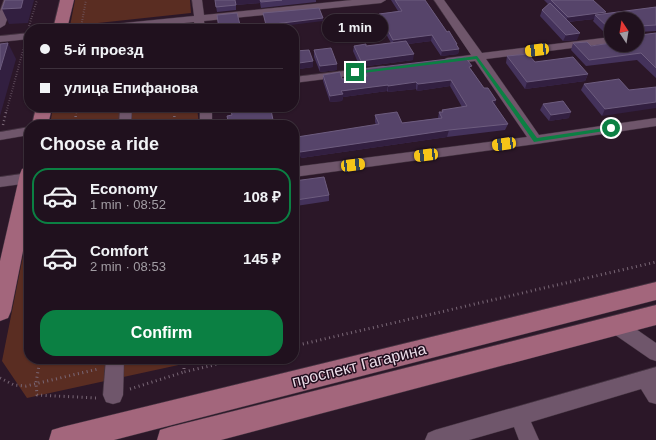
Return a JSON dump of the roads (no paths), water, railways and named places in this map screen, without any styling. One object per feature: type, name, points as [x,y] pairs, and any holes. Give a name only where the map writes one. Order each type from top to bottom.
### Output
[{"type":"main road","points":[[61,24],[67,0]]},
{"type":"main road","points":[[0,311],[24,199]]},
{"type":"main road","name":"проспект Гагарина","points":[[62,440],[656,291]]},
{"type":"main road","name":"проспект Гагарина","points":[[170,440],[656,316]]},
{"type":"street","points":[[1,19],[9,0]]},
{"type":"street","points":[[197,0],[200,24],[381,0]]},
{"type":"street","points":[[439,0],[477,57],[536,140]]},
{"type":"street","points":[[0,39],[24,35]]},
{"type":"street","points":[[439,62],[604,41]]},
{"type":"street","points":[[299,79],[393,68]]},
{"type":"street","points":[[299,171],[536,140],[656,122]]},
{"type":"street","points":[[1,131],[24,131]]},
{"type":"street","points":[[0,182],[24,177]]},
{"type":"street","points":[[617,326],[656,353]]},
{"type":"street","points":[[113,395],[114,364]]},
{"type":"street","points":[[435,440],[519,416],[652,383]]},
{"type":"street","points":[[519,416],[529,440]]}]
